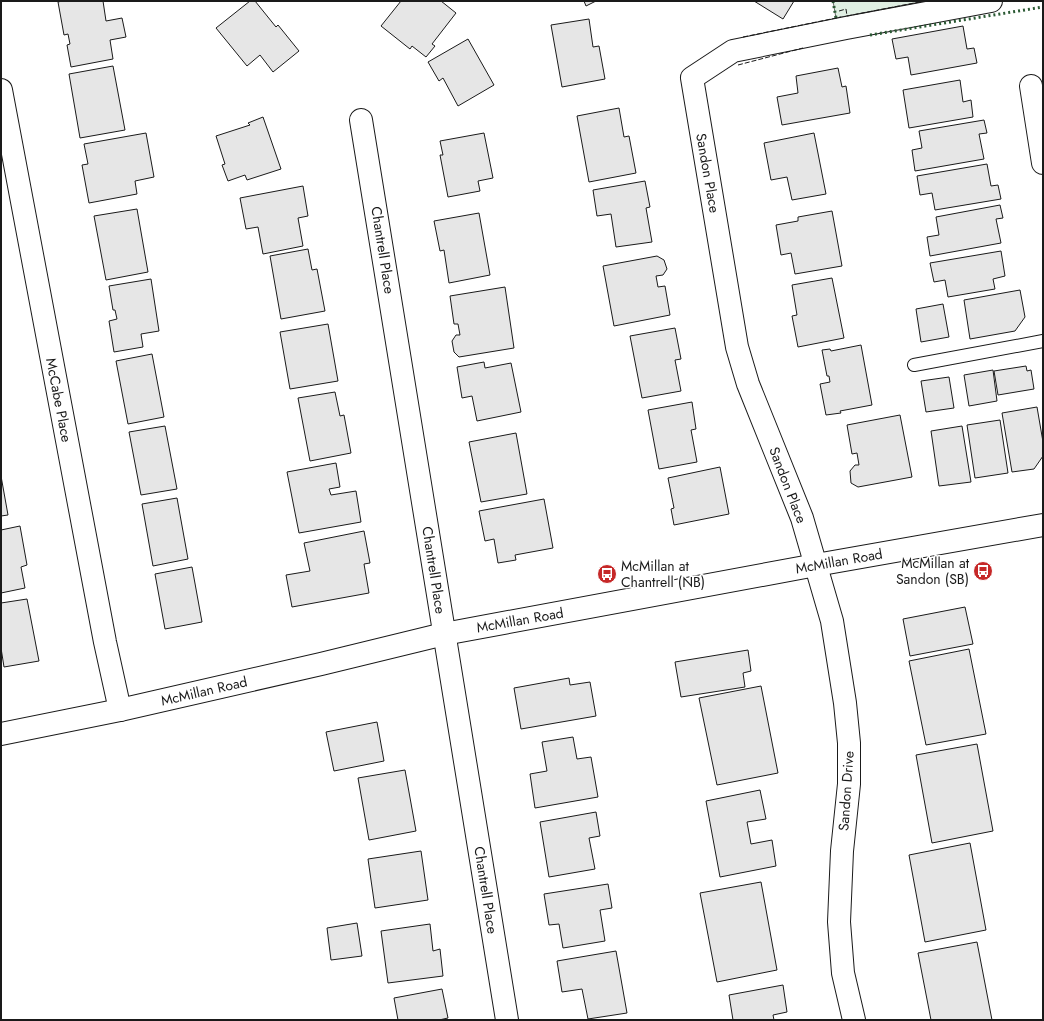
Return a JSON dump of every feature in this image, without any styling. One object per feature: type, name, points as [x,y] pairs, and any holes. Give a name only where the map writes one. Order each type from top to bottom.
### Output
[{"type":"street","name":"Sandon Place","points":[[816,565],[802,518],[748,384],[737,347],[692,78],[733,51],[991,1]]},
{"type":"street","points":[[1031,86],[1043,163]]},
{"type":"street","name":"McCabe Place","points":[[1,90],[105,642],[120,710]]},
{"type":"street","name":"Chantrell Place","points":[[361,120],[507,1020]]},
{"type":"street","name":"McMillan Road","points":[[1,734],[120,710],[444,634],[816,565],[1043,525]]},
{"type":"street","name":"Sandon Drive","points":[[816,565],[832,621],[845,703],[849,743],[849,784],[842,851],[839,922],[843,973],[854,1020]]},
{"type":"lane","points":[[914,365],[1043,340]]},
{"type":"green space","points":[[833,1],[925,1],[836,18]]},
{"type":"building","points":[[103,1],[106,21],[122,18],[126,37],[110,40],[113,59],[71,67],[67,45],[70,44],[68,34],[64,35],[58,2]]},
{"type":"building","points":[[250,1],[255,1],[276,27],[278,25],[299,51],[273,72],[260,55],[247,66],[216,28]]},
{"type":"building","points":[[401,1],[441,1],[456,13],[432,44],[435,46],[426,57],[412,46],[410,49],[381,26]]},
{"type":"building","points":[[584,1],[596,1],[586,6]]},
{"type":"building","points":[[754,1],[794,1],[783,19]]},
{"type":"building","points":[[589,19],[593,47],[599,46],[605,79],[562,87],[551,25]]},
{"type":"building","points":[[963,26],[967,49],[974,48],[977,63],[911,75],[908,57],[896,59],[892,39]]},
{"type":"building","points":[[468,39],[494,85],[458,106],[443,78],[439,81],[428,62]]},
{"type":"building","points":[[113,66],[125,130],[80,138],[69,74]]},
{"type":"building","points":[[838,68],[842,87],[846,86],[850,113],[782,125],[777,97],[798,93],[796,76]]},
{"type":"building","points":[[960,80],[963,102],[971,100],[973,117],[909,128],[903,90]]},
{"type":"building","points":[[619,108],[624,137],[629,136],[636,173],[589,182],[577,116]]},
{"type":"building","points":[[263,117],[281,169],[247,180],[245,175],[228,181],[222,165],[225,164],[216,136],[250,125],[248,123]]},
{"type":"building","points":[[984,120],[987,133],[979,134],[984,159],[915,171],[912,150],[922,148],[919,131]]},
{"type":"building","points":[[146,133],[154,177],[135,181],[137,194],[89,203],[82,165],[88,164],[84,144]]},
{"type":"building","points":[[484,133],[493,178],[478,181],[480,191],[448,197],[440,155],[443,155],[440,141]]},
{"type":"building","points":[[814,133],[826,194],[792,200],[787,177],[771,180],[764,143]]},
{"type":"building","points":[[987,164],[991,186],[998,185],[1001,199],[935,210],[932,193],[920,195],[917,176]]},
{"type":"building","points":[[645,181],[650,207],[646,208],[652,242],[616,247],[611,214],[597,216],[593,190]]},
{"type":"building","points":[[303,186],[308,216],[298,218],[303,246],[263,254],[258,227],[246,229],[240,198]]},
{"type":"building","points":[[1000,205],[1003,218],[996,219],[1001,243],[930,256],[927,237],[939,235],[936,217]]},
{"type":"building","points":[[137,209],[148,272],[106,280],[94,216]]},
{"type":"building","points":[[832,211],[842,266],[795,274],[791,253],[781,255],[776,225],[798,221],[798,217]]},
{"type":"building","points":[[479,213],[490,275],[449,283],[444,250],[440,251],[434,221]]},
{"type":"building","points":[[308,249],[312,270],[317,269],[325,311],[281,319],[270,256]]},
{"type":"building","points":[[1001,251],[1005,276],[993,279],[995,289],[948,297],[945,280],[934,282],[930,263]]},
{"type":"building","points":[[657,256],[664,260],[667,269],[663,275],[656,276],[658,287],[665,286],[670,315],[614,326],[603,266]]},
{"type":"building","points":[[832,278],[844,338],[798,347],[792,316],[797,315],[792,285]]},
{"type":"building","points":[[151,279],[159,331],[141,334],[143,347],[114,352],[109,321],[117,319],[115,310],[113,310],[109,286]]},
{"type":"building","points":[[505,287],[514,348],[459,357],[454,352],[452,341],[456,335],[460,335],[458,324],[454,324],[450,296]]},
{"type":"building","points":[[1020,290],[1025,317],[1015,331],[970,339],[964,300]]},
{"type":"building","points":[[943,304],[949,337],[921,342],[916,309]]},
{"type":"building","points":[[328,324],[338,381],[290,389],[280,332]]},
{"type":"building","points":[[675,328],[681,359],[675,360],[681,391],[642,398],[630,336]]},
{"type":"building","points":[[861,345],[872,405],[840,411],[841,413],[826,415],[820,384],[830,382],[829,376],[827,376],[822,350],[830,349],[831,351]]},
{"type":"building","points":[[152,354],[164,417],[128,424],[116,361]]},
{"type":"building","points":[[484,362],[485,368],[511,363],[521,412],[477,421],[472,396],[462,398],[457,367]]},
{"type":"building","points":[[1026,366],[1027,371],[1031,370],[1034,389],[998,395],[994,371]]},
{"type":"building","points":[[993,370],[997,401],[969,406],[964,375]]},
{"type":"building","points":[[949,377],[954,408],[926,412],[921,381]]},
{"type":"building","points":[[335,392],[340,416],[344,415],[351,453],[310,461],[298,398]]},
{"type":"building","points":[[692,402],[696,429],[691,430],[697,462],[659,469],[648,410]]},
{"type":"building","points":[[1037,407],[1043,442],[1043,456],[1034,469],[1012,472],[1002,413]]},
{"type":"building","points":[[900,415],[912,477],[858,487],[851,483],[850,471],[855,465],[859,465],[857,453],[852,454],[847,425]]},
{"type":"building","points":[[1000,420],[1008,473],[975,478],[967,425]]},
{"type":"building","points":[[165,426],[177,489],[141,495],[129,432]]},
{"type":"building","points":[[962,426],[971,482],[939,486],[931,431]]},
{"type":"building","points":[[516,433],[527,494],[481,502],[469,442]]},
{"type":"building","points":[[336,463],[340,487],[329,489],[331,495],[356,491],[361,522],[299,533],[287,472]]},
{"type":"building","points":[[720,467],[729,514],[674,525],[671,509],[674,508],[668,478]]},
{"type":"building","points":[[1,476],[8,515],[1,516]]},
{"type":"building","points":[[177,498],[188,559],[153,566],[142,504]]},
{"type":"building","points":[[544,499],[553,548],[515,555],[516,560],[498,563],[494,539],[485,541],[479,511]]},
{"type":"building","points":[[20,526],[27,565],[21,567],[25,588],[1,593],[1,530]]},
{"type":"building","points":[[364,531],[370,563],[364,564],[369,593],[292,607],[286,575],[310,571],[304,543]]},
{"type":"building","points":[[192,567],[202,622],[165,629],[155,574]]},
{"type":"building","points":[[27,599],[39,661],[4,667],[1,648],[1,603]]},
{"type":"building","points":[[965,607],[973,644],[910,656],[903,619]]},
{"type":"building","points":[[969,649],[986,734],[926,745],[909,661]]},
{"type":"building","points":[[748,650],[751,671],[743,673],[745,687],[681,697],[675,662]]},
{"type":"building","points":[[569,678],[570,685],[590,682],[596,716],[521,729],[514,688]]},
{"type":"building","points":[[761,686],[778,773],[717,785],[699,698]]},
{"type":"building","points":[[377,722],[384,761],[334,771],[326,732]]},
{"type":"building","points":[[573,737],[577,759],[591,757],[598,797],[535,808],[530,774],[547,771],[542,742]]},
{"type":"building","points":[[977,744],[993,831],[932,843],[916,755]]},
{"type":"building","points":[[405,770],[416,831],[369,840],[358,778]]},
{"type":"building","points":[[760,790],[766,819],[747,822],[751,844],[772,840],[776,866],[720,877],[706,801]]},
{"type":"building","points":[[596,812],[600,836],[589,838],[595,869],[549,877],[540,822]]},
{"type":"building","points":[[970,843],[986,930],[925,942],[909,855]]},
{"type":"building","points":[[421,851],[428,900],[375,908],[368,859]]},
{"type":"building","points":[[761,882],[777,970],[717,982],[700,893]]},
{"type":"building","points":[[608,884],[612,908],[600,910],[605,941],[563,948],[559,924],[549,925],[544,894]]},
{"type":"building","points":[[357,923],[362,956],[331,960],[327,928]]},
{"type":"building","points":[[430,924],[433,951],[440,949],[443,976],[388,983],[381,931]]},
{"type":"building","points":[[977,942],[992,1020],[931,1020],[918,953]]},
{"type":"building","points":[[616,951],[627,1013],[588,1019],[582,989],[562,992],[557,961]]},
{"type":"building","points":[[783,985],[787,1012],[773,1015],[774,1020],[733,1020],[729,995]]},
{"type":"building","points":[[442,989],[448,1018],[439,1020],[398,1020],[394,998]]},
{"type":"hedge","points":[[833,1],[836,18]]},
{"type":"hedge","points":[[870,35],[1043,7]]},
{"type":"fence","points":[[839,11],[846,9],[847,16],[925,1]]},
{"type":"fence","points":[[743,37],[841,17]]},
{"type":"fence","points":[[738,65],[803,48]]},
{"type":"place","name":"McMillan at Sandon (SB)","points":[[983,571]]},
{"type":"place","name":"McMillan at Chantrell (NB)","points":[[607,574]]}]
